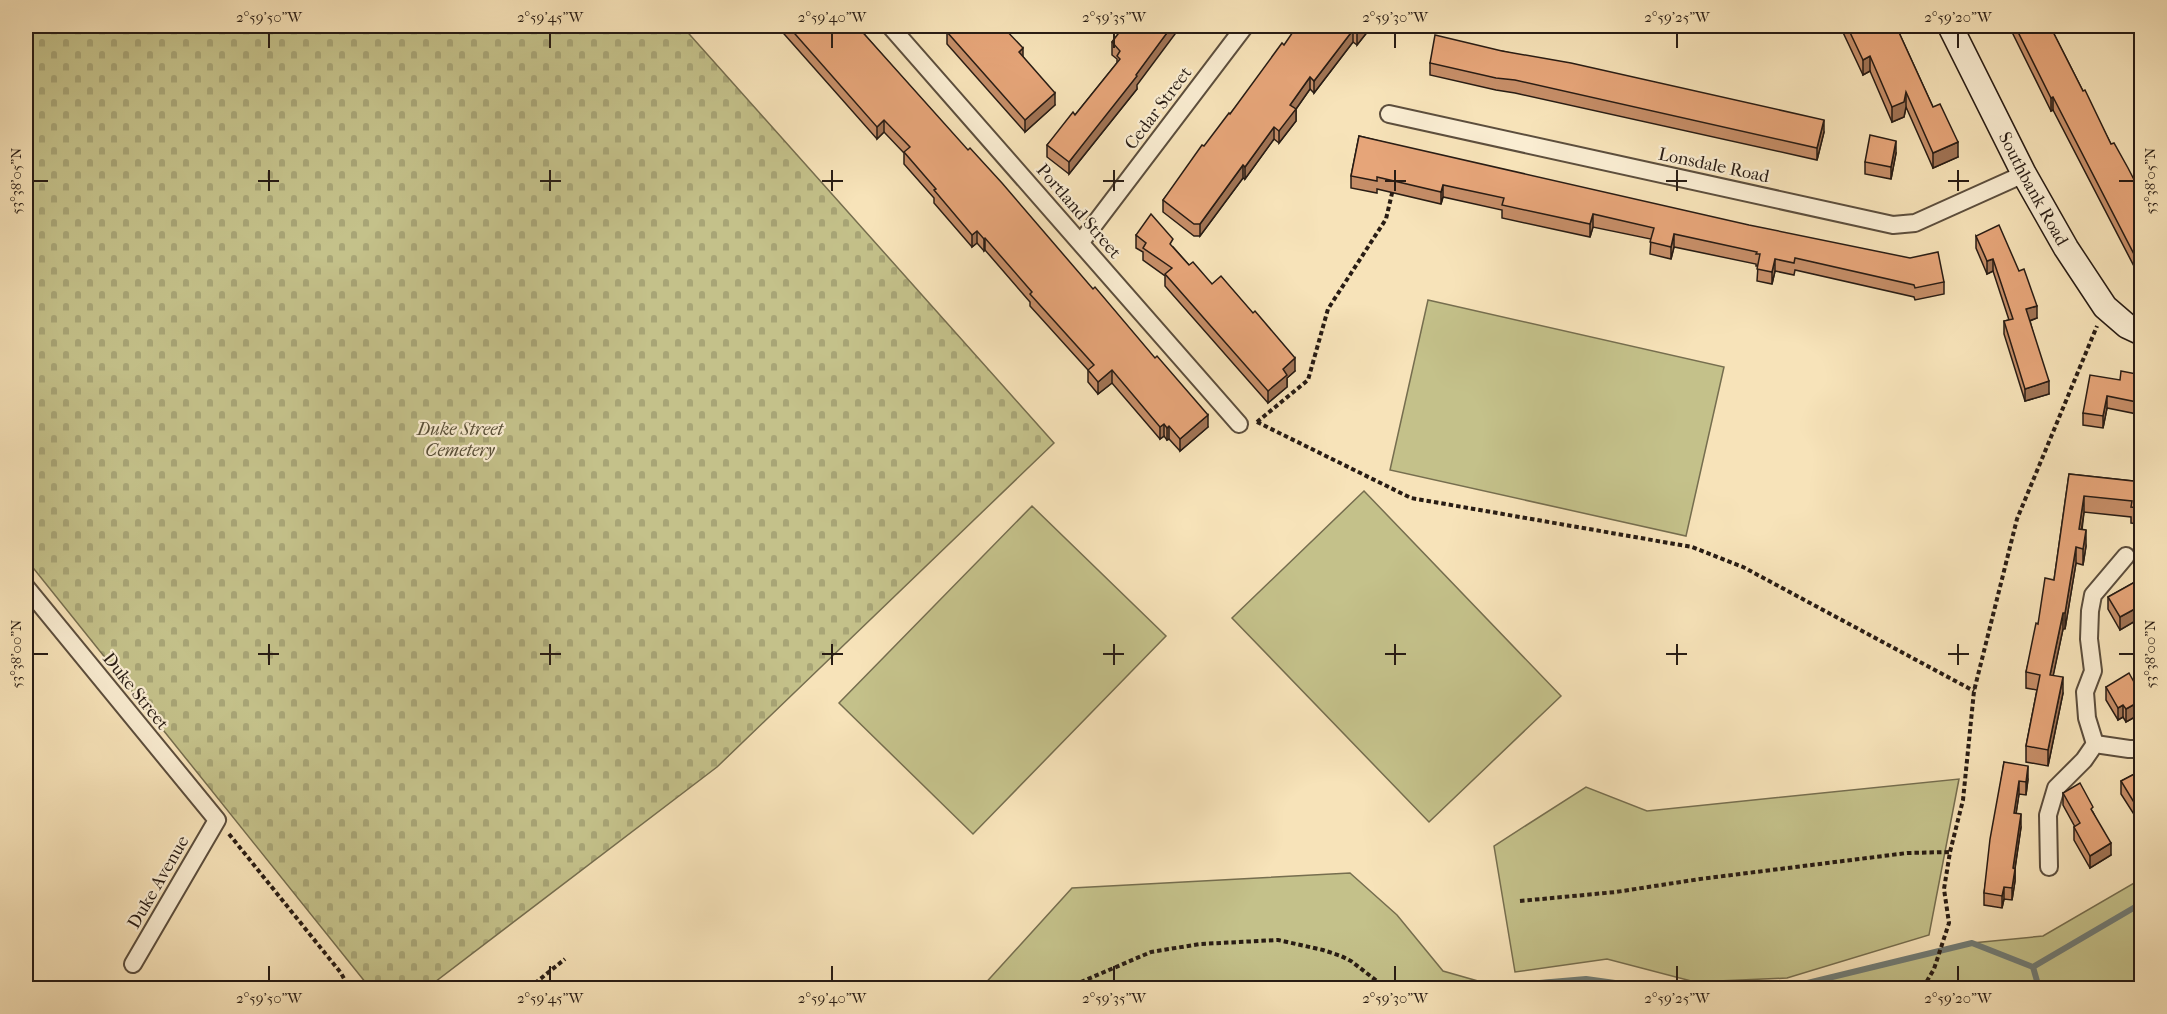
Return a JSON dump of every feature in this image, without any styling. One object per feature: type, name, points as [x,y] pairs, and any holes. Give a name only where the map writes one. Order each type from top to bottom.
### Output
[{"type":"street","name":"Portland Street","points":[[890,26],[1239,424]]},
{"type":"street","name":"Cedar Street","points":[[1081,243],[1245,26]]},
{"type":"street","name":"Southbank Road","points":[[1950,26],[2024,174],[2066,248],[2105,307],[2127,326],[2142,333]]},
{"type":"street","name":"Lonsdale Road","points":[[1389,114],[1893,225],[1915,223],[2024,174]]},
{"type":"street","points":[[2095,744],[2087,718],[2085,692],[2093,671],[2089,639],[2090,611],[2093,595],[2126,556]]},
{"type":"street","name":"Duke Street","points":[[26,587],[217,820]]},
{"type":"street","points":[[2095,744],[2142,749]]},
{"type":"street","points":[[2049,867],[2048,816],[2056,788],[2084,760],[2095,744]]},
{"type":"street","name":"Duke Avenue","points":[[133,964],[217,820]]},
{"type":"path","points":[[1394,186],[1386,219],[1328,309],[1308,380],[1257,422],[1411,498],[1692,547],[1733,563],[1974,691]]},
{"type":"path","points":[[1923,988],[1934,969],[1949,923],[1944,889],[1950,852],[1963,800],[1974,691],[2017,519],[2105,307]]},
{"type":"path","points":[[217,820],[340,973],[349,988]]},
{"type":"path","points":[[1520,901],[1616,892],[1907,853],[1950,852]]},
{"type":"path","points":[[1067,988],[1150,952],[1200,944],[1278,940],[1341,956],[1386,988]]},
{"type":"path","points":[[529,988],[565,959]]},
{"type":"green space","name":"Duke Street Cemetery","points":[[26,26],[682,26],[1054,443],[717,767],[427,988],[370,988],[26,559]]},
{"type":"green space","points":[[1428,300],[1724,367],[1686,536],[1390,470]]},
{"type":"green space","points":[[1364,491],[1561,696],[1429,822],[1232,618]]},
{"type":"green space","points":[[1032,506],[1166,636],[973,834],[839,703]]},
{"type":"green space","points":[[1959,779],[1929,935],[1787,978],[1695,982],[1607,959],[1515,972],[1494,846],[1586,787],[1647,811]]},
{"type":"green space","points":[[1350,873],[1397,915],[1443,971],[1485,983],[1586,979],[1651,988],[981,988],[1072,888]]},
{"type":"green space","points":[[2141,879],[2141,988],[1788,988],[1972,943],[2043,936]]},
{"type":"building","points":[[788,26],[857,26],[968,150],[970,148],[1002,183],[1093,289],[1095,287],[1155,358],[1157,356],[1208,415],[1180,439],[1169,426],[1167,428],[1164,424],[1160,427],[1112,370],[1098,382],[1088,370],[1094,365],[1030,294],[1032,292],[985,238],[977,231],[972,235],[934,190],[936,189],[904,152],[910,147],[884,120],[877,127]]},
{"type":"building","points":[[954,26],[1002,26],[1023,48],[1019,52],[1055,93],[1025,120],[947,32]]},
{"type":"building","points":[[1124,26],[1172,26],[1137,76],[1069,162],[1047,145],[1073,112],[1075,115],[1120,59],[1117,56],[1120,51],[1112,42]]},
{"type":"building","points":[[1297,26],[1362,26],[1357,33],[1353,30],[1314,81],[1310,77],[1290,105],[1296,109],[1279,131],[1274,127],[1200,224],[1194,224],[1163,200],[1202,145],[1204,146],[1230,114]]},
{"type":"building","points":[[1847,26],[1896,26],[1933,107],[1940,104],[1958,142],[1933,153],[1906,92],[1904,102],[1892,107],[1870,56],[1863,60]]},
{"type":"building","points":[[2015,26],[2050,26],[2111,144],[2114,143],[2128,168],[2142,195],[2142,264],[2137,260]]},
{"type":"building","points":[[1435,35],[1824,120],[1817,148],[1430,63]]},
{"type":"building","points":[[1870,135],[1896,141],[1891,167],[1865,162]]},
{"type":"building","points":[[1359,136],[1749,225],[1910,258],[1938,252],[1944,282],[1915,288],[1914,285],[1795,258],[1794,263],[1775,259],[1772,272],[1757,269],[1760,254],[1756,254],[1757,252],[1674,234],[1671,247],[1650,242],[1654,228],[1593,214],[1590,224],[1502,205],[1504,198],[1443,185],[1441,192],[1377,177],[1377,181],[1351,176]]},
{"type":"building","points":[[1151,214],[1173,239],[1170,244],[1189,265],[1193,262],[1212,284],[1221,276],[1295,358],[1283,369],[1287,375],[1268,391],[1165,274],[1172,268],[1143,248],[1146,243],[1136,235]]},
{"type":"building","points":[[1999,225],[2019,271],[2024,269],[2037,306],[2026,309],[2049,381],[2025,389],[2004,321],[2013,319],[1993,259],[1987,261],[1976,236]]},
{"type":"building","points":[[2121,371],[2142,375],[2142,403],[2107,396],[2103,416],[2083,413],[2090,375],[2120,380]]},
{"type":"building","points":[[2069,474],[2142,482],[2142,508],[2131,507],[2132,501],[2084,496],[2079,529],[2086,530],[2083,549],[2076,547],[2065,613],[2063,613],[2050,675],[2063,677],[2048,750],[2026,746],[2040,675],[2026,672],[2036,623],[2038,624],[2045,578],[2054,580]]},
{"type":"building","points":[[2142,578],[2142,605],[2120,617],[2108,597]]},
{"type":"building","points":[[2129,673],[2134,682],[2142,678],[2142,700],[2126,709],[2123,705],[2118,708],[2106,687]]},
{"type":"building","points":[[2004,762],[2028,766],[2026,782],[2019,781],[2014,813],[2021,814],[2012,888],[2004,887],[2002,896],[1984,893],[1990,839]]},
{"type":"building","points":[[2142,770],[2142,800],[2135,804],[2121,781]]},
{"type":"building","points":[[2080,783],[2093,807],[2091,809],[2111,843],[2090,856],[2074,827],[2080,823],[2063,793]]},
{"type":"waterway","points":[[2033,967],[2142,903]]},
{"type":"waterway","points":[[1787,988],[1972,943],[2033,967]]},
{"type":"waterway","points":[[2033,967],[2039,988]]},
{"type":"waterway","points":[[1485,983],[1528,984],[1586,979],[1651,988]]}]
